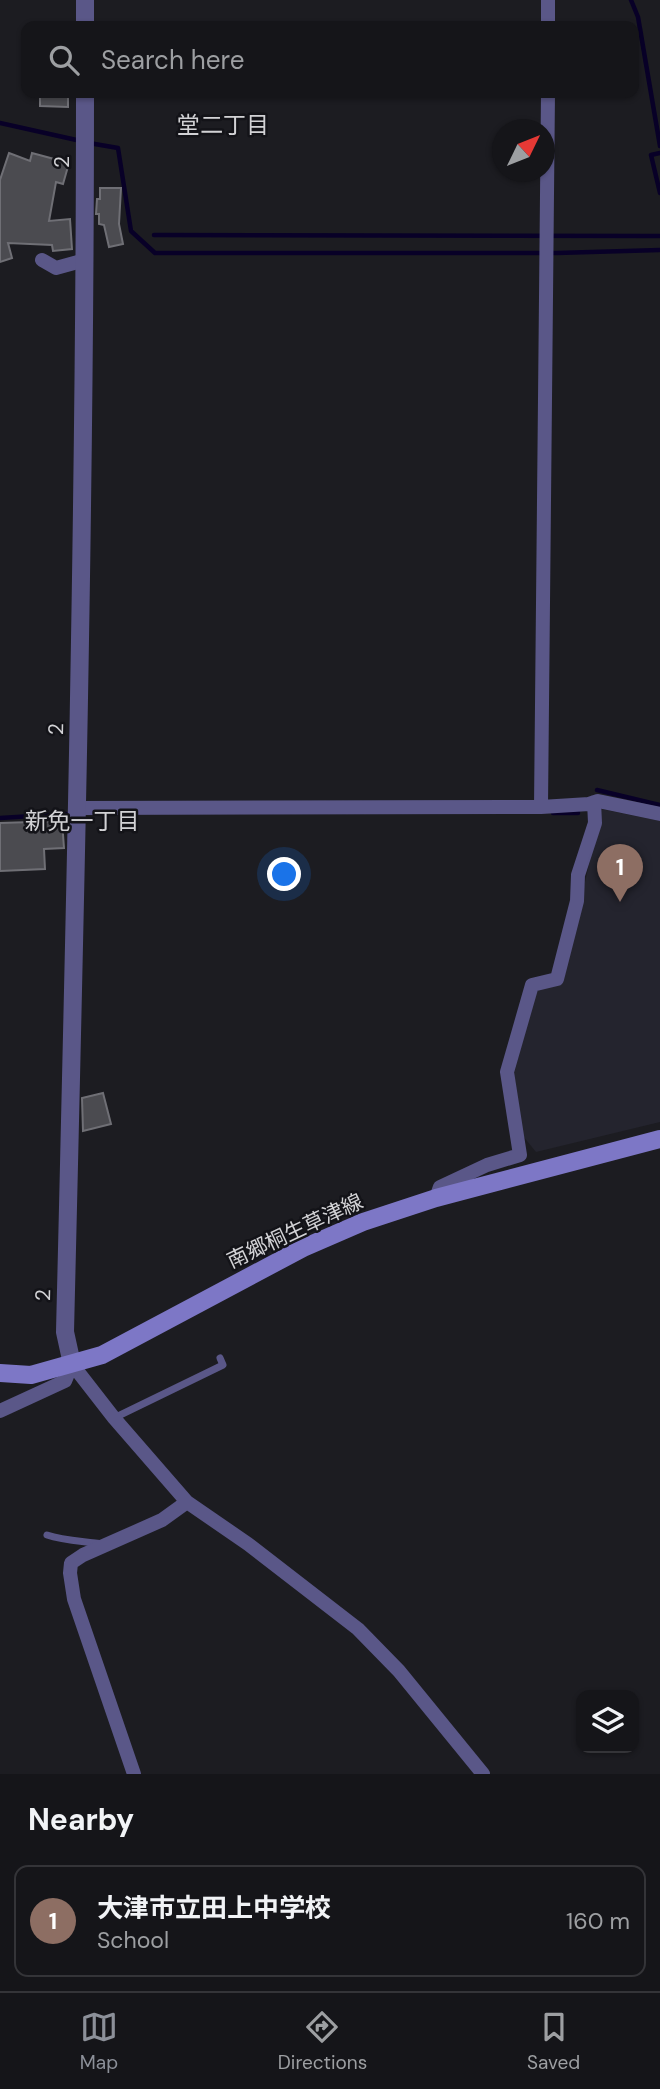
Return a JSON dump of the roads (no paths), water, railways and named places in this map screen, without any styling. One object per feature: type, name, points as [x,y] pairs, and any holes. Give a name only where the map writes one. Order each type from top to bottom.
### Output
[{"type":"main road","name":"南郷桐生草津線","points":[[0,1373],[31,1375],[102,1355],[303,1248],[363,1222],[436,1198],[660,1139]]},
{"type":"street","points":[[85,0],[85,21]]},
{"type":"street","points":[[548,0],[548,21]]},
{"type":"street","name":"2","points":[[72,1364],[65,1332],[77,808],[85,98]]},
{"type":"street","points":[[541,807],[548,98]]},
{"type":"street","points":[[42,260],[56,268],[85,260]]},
{"type":"street","points":[[77,808],[541,807],[598,801],[660,814]]},
{"type":"street","points":[[436,1198],[440,1187],[487,1165],[520,1155],[507,1072],[532,985],[557,979],[577,901],[578,875],[595,823],[594,803]]},
{"type":"street","points":[[0,1411],[65,1381],[72,1364],[114,1418],[187,1502],[258,1551],[358,1629],[398,1671],[483,1774]]},
{"type":"street","points":[[134,1774],[74,1599],[71,1563],[162,1520],[187,1502]]},
{"type":"lane","points":[[114,1418],[223,1366],[220,1358]]},
{"type":"lane","points":[[47,1535],[60,1540],[78,1539],[107,1545]]},
{"type":"waterway","points":[[631,0],[639,21]]},
{"type":"waterway","points":[[639,23],[660,146]]},
{"type":"waterway","points":[[0,123],[81,141]]},
{"type":"waterway","points":[[89,143],[118,148],[131,231],[155,253],[557,253],[660,250]]},
{"type":"waterway","points":[[660,153],[651,155],[660,193]]},
{"type":"waterway","points":[[154,235],[660,236]]},
{"type":"waterway","points":[[597,790],[660,805]]},
{"type":"waterway","points":[[553,813],[578,813]]},
{"type":"waterway","points":[[0,818],[66,814]]},
{"type":"place","name":"大津市立田上中学校","points":[[620,902]]},
{"type":"district","name":"堂二丁目","points":[[223,125]]},
{"type":"district","name":"新免一丁目","points":[[82,821]]}]
